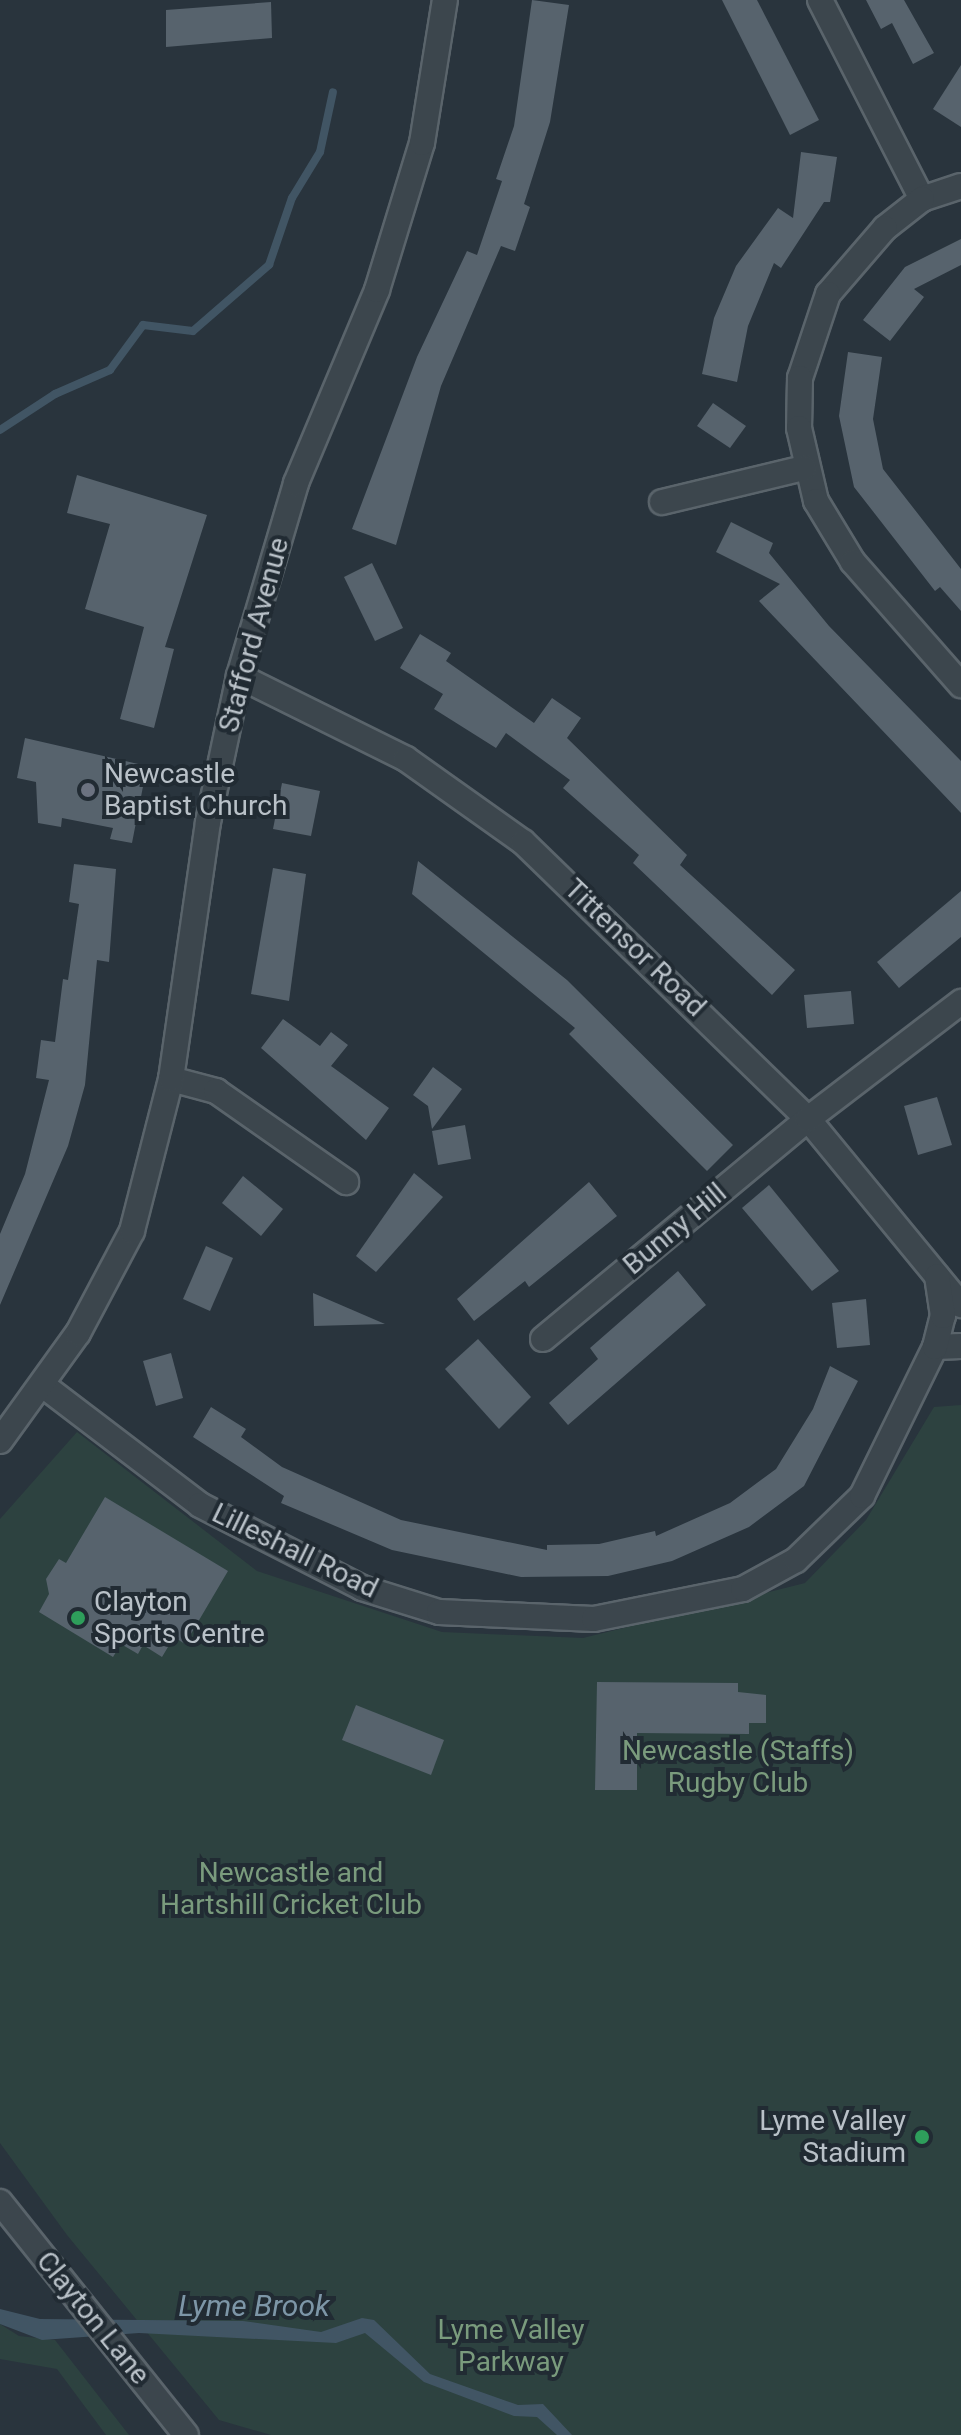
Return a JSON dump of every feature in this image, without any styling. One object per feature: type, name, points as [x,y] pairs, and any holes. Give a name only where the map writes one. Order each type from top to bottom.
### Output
[{"type":"street","name":"Stafford Avenue","points":[[0,1441],[44,1386],[132,1231],[171,1079],[208,822],[239,676],[296,483],[386,261],[422,143],[445,0]]},
{"type":"street","points":[[820,0],[922,199]]},
{"type":"street","points":[[961,186],[922,199],[885,228],[828,294],[800,378],[804,468],[853,562],[961,685]]},
{"type":"street","points":[[662,502],[804,468]]},
{"type":"street","name":"Tittensor Road","points":[[239,676],[406,759],[523,842],[808,1119],[961,1305]]},
{"type":"street","name":"Bunny Hill","points":[[543,1339],[808,1119],[961,1002]]},
{"type":"street","points":[[171,1079],[216,1091],[346,1182]]},
{"type":"street","name":"Lilleshall Road","points":[[44,1386],[200,1505],[362,1588],[439,1612],[594,1619],[743,1589],[796,1560],[862,1496],[935,1347],[943,1316],[937,1276]]},
{"type":"street","points":[[935,1347],[961,1346]]},
{"type":"street","name":"Clayton Lane","points":[[0,2202],[186,2435]]},
{"type":"green space","points":[[961,1405],[961,2435],[271,2435],[219,2420],[67,2235],[0,2143],[0,1519],[77,1432],[257,1571],[442,1632],[583,1638],[805,1583],[866,1520],[934,1407]]},
{"type":"green space","points":[[0,2324],[19,2336],[55,2340],[129,2435],[106,2435],[57,2369],[0,2359]]},
{"type":"water","points":[[0,2309],[40,2319],[243,2321],[321,2332],[362,2318],[374,2320],[430,2374],[518,2405],[543,2404],[572,2435],[557,2435],[537,2417],[514,2416],[424,2382],[365,2333],[336,2343],[139,2333],[42,2340],[0,2324]]},
{"type":"building","points":[[532,0],[569,5],[550,122],[524,204],[530,207],[515,251],[501,246],[441,386],[396,545],[352,529],[417,357],[467,251],[477,255],[502,181],[496,179],[514,126]]},
{"type":"building","points":[[722,0],[757,0],[819,120],[790,135]]},
{"type":"building","points":[[866,0],[904,0],[934,53],[913,64],[892,23],[881,29]]},
{"type":"building","points":[[271,2],[272,38],[166,47],[166,10]]},
{"type":"building","points":[[961,65],[961,127],[933,109]]},
{"type":"building","points":[[801,152],[837,157],[830,202],[824,202],[781,268],[774,263],[748,326],[737,382],[702,374],[714,318],[736,266],[778,208],[793,218]]},
{"type":"building","points":[[961,239],[961,265],[914,289],[924,297],[890,341],[863,320],[905,267]]},
{"type":"building","points":[[848,352],[882,357],[873,419],[883,469],[961,569],[961,611],[940,587],[935,591],[854,487],[839,416]]},
{"type":"building","points":[[713,403],[746,426],[730,448],[697,426]]},
{"type":"building","points":[[77,475],[207,515],[165,647],[174,649],[154,728],[120,719],[144,627],[85,609],[110,524],[67,513]]},
{"type":"building","points":[[731,522],[773,543],[769,553],[829,626],[961,761],[961,813],[759,601],[780,584],[716,552]]},
{"type":"building","points":[[372,563],[403,628],[375,641],[344,577]]},
{"type":"building","points":[[420,634],[451,653],[446,661],[534,723],[552,698],[581,718],[567,738],[687,855],[680,865],[795,970],[772,995],[633,863],[639,855],[563,788],[570,780],[506,733],[496,748],[434,709],[443,694],[400,668]]},
{"type":"building","name":"Newcastle Baptist Church","points":[[25,738],[147,766],[132,843],[110,839],[113,828],[62,818],[61,827],[38,823],[36,782],[17,778]]},
{"type":"building","points":[[282,783],[320,791],[311,836],[273,829]]},
{"type":"building","points":[[418,861],[567,980],[733,1145],[707,1171],[569,1034],[575,1028],[412,894]]},
{"type":"building","points":[[74,864],[116,869],[109,962],[97,960],[85,1085],[68,1146],[0,1305],[0,1234],[25,1174],[49,1080],[36,1078],[41,1040],[55,1042],[63,979],[68,980],[79,904],[69,902]]},
{"type":"building","points":[[273,868],[306,874],[289,1001],[251,994]]},
{"type":"building","points":[[961,891],[961,937],[899,988],[877,962]]},
{"type":"building","points":[[851,991],[854,1024],[807,1028],[804,995]]},
{"type":"building","points":[[283,1019],[320,1046],[331,1032],[348,1045],[331,1066],[389,1108],[366,1140],[261,1048]]},
{"type":"building","points":[[433,1067],[462,1089],[432,1129],[428,1106],[413,1095]]},
{"type":"building","points":[[937,1097],[952,1145],[918,1155],[904,1106]]},
{"type":"building","points":[[465,1125],[471,1159],[438,1165],[432,1131]]},
{"type":"building","points":[[414,1173],[443,1197],[376,1272],[356,1256]]},
{"type":"building","points":[[243,1176],[283,1209],[261,1236],[222,1203]]},
{"type":"building","points":[[589,1182],[617,1216],[529,1287],[525,1281],[474,1321],[457,1299]]},
{"type":"building","points":[[769,1185],[839,1271],[812,1291],[742,1208]]},
{"type":"building","points":[[206,1246],[233,1258],[210,1311],[183,1299]]},
{"type":"building","points":[[678,1271],[706,1305],[568,1425],[549,1403],[598,1359],[590,1348]]},
{"type":"building","points":[[313,1293],[385,1324],[314,1326]]},
{"type":"building","points":[[866,1299],[870,1345],[837,1348],[832,1303]]},
{"type":"building","points":[[478,1339],[531,1397],[499,1429],[445,1369]]},
{"type":"building","points":[[171,1353],[183,1398],[156,1406],[143,1361]]},
{"type":"building","points":[[830,1366],[858,1381],[804,1486],[749,1527],[672,1561],[608,1576],[521,1577],[392,1550],[281,1503],[284,1496],[193,1437],[211,1407],[246,1429],[241,1437],[282,1467],[401,1520],[547,1550],[547,1545],[599,1544],[655,1531],[656,1536],[730,1503],[776,1469],[813,1409]]},
{"type":"building","points":[[105,1497],[228,1571],[185,1644],[174,1637],[162,1657],[143,1645],[138,1654],[121,1644],[113,1657],[39,1612],[49,1594],[46,1579],[59,1559],[66,1563]]},
{"type":"building","points":[[597,1682],[738,1683],[738,1692],[766,1695],[766,1723],[749,1723],[749,1734],[637,1733],[637,1790],[595,1790]]},
{"type":"building","points":[[356,1705],[444,1740],[431,1775],[342,1740]]},
{"type":"waterway","points":[[0,430],[55,394],[110,370],[143,325],[193,331],[269,265],[292,198],[320,152],[333,92]]},
{"type":"place","name":"Newcastle Baptist Church","points":[[88,790]]},
{"type":"place","name":"Clayton Sports Centre","points":[[78,1618]]},
{"type":"place","name":"Lyme Valley Stadium","points":[[922,2137]]},
{"type":"park label","name":"Newcastle (Staffs) Rugby Club","points":[[738,1767]]},
{"type":"park label","name":"Newcastle and Hartshill Cricket Club","points":[[291,1889]]},
{"type":"park label","name":"Lyme Valley Parkway","points":[[511,2346]]},
{"type":"water label","name":"Lyme Brook","points":[[254,2306]]}]
